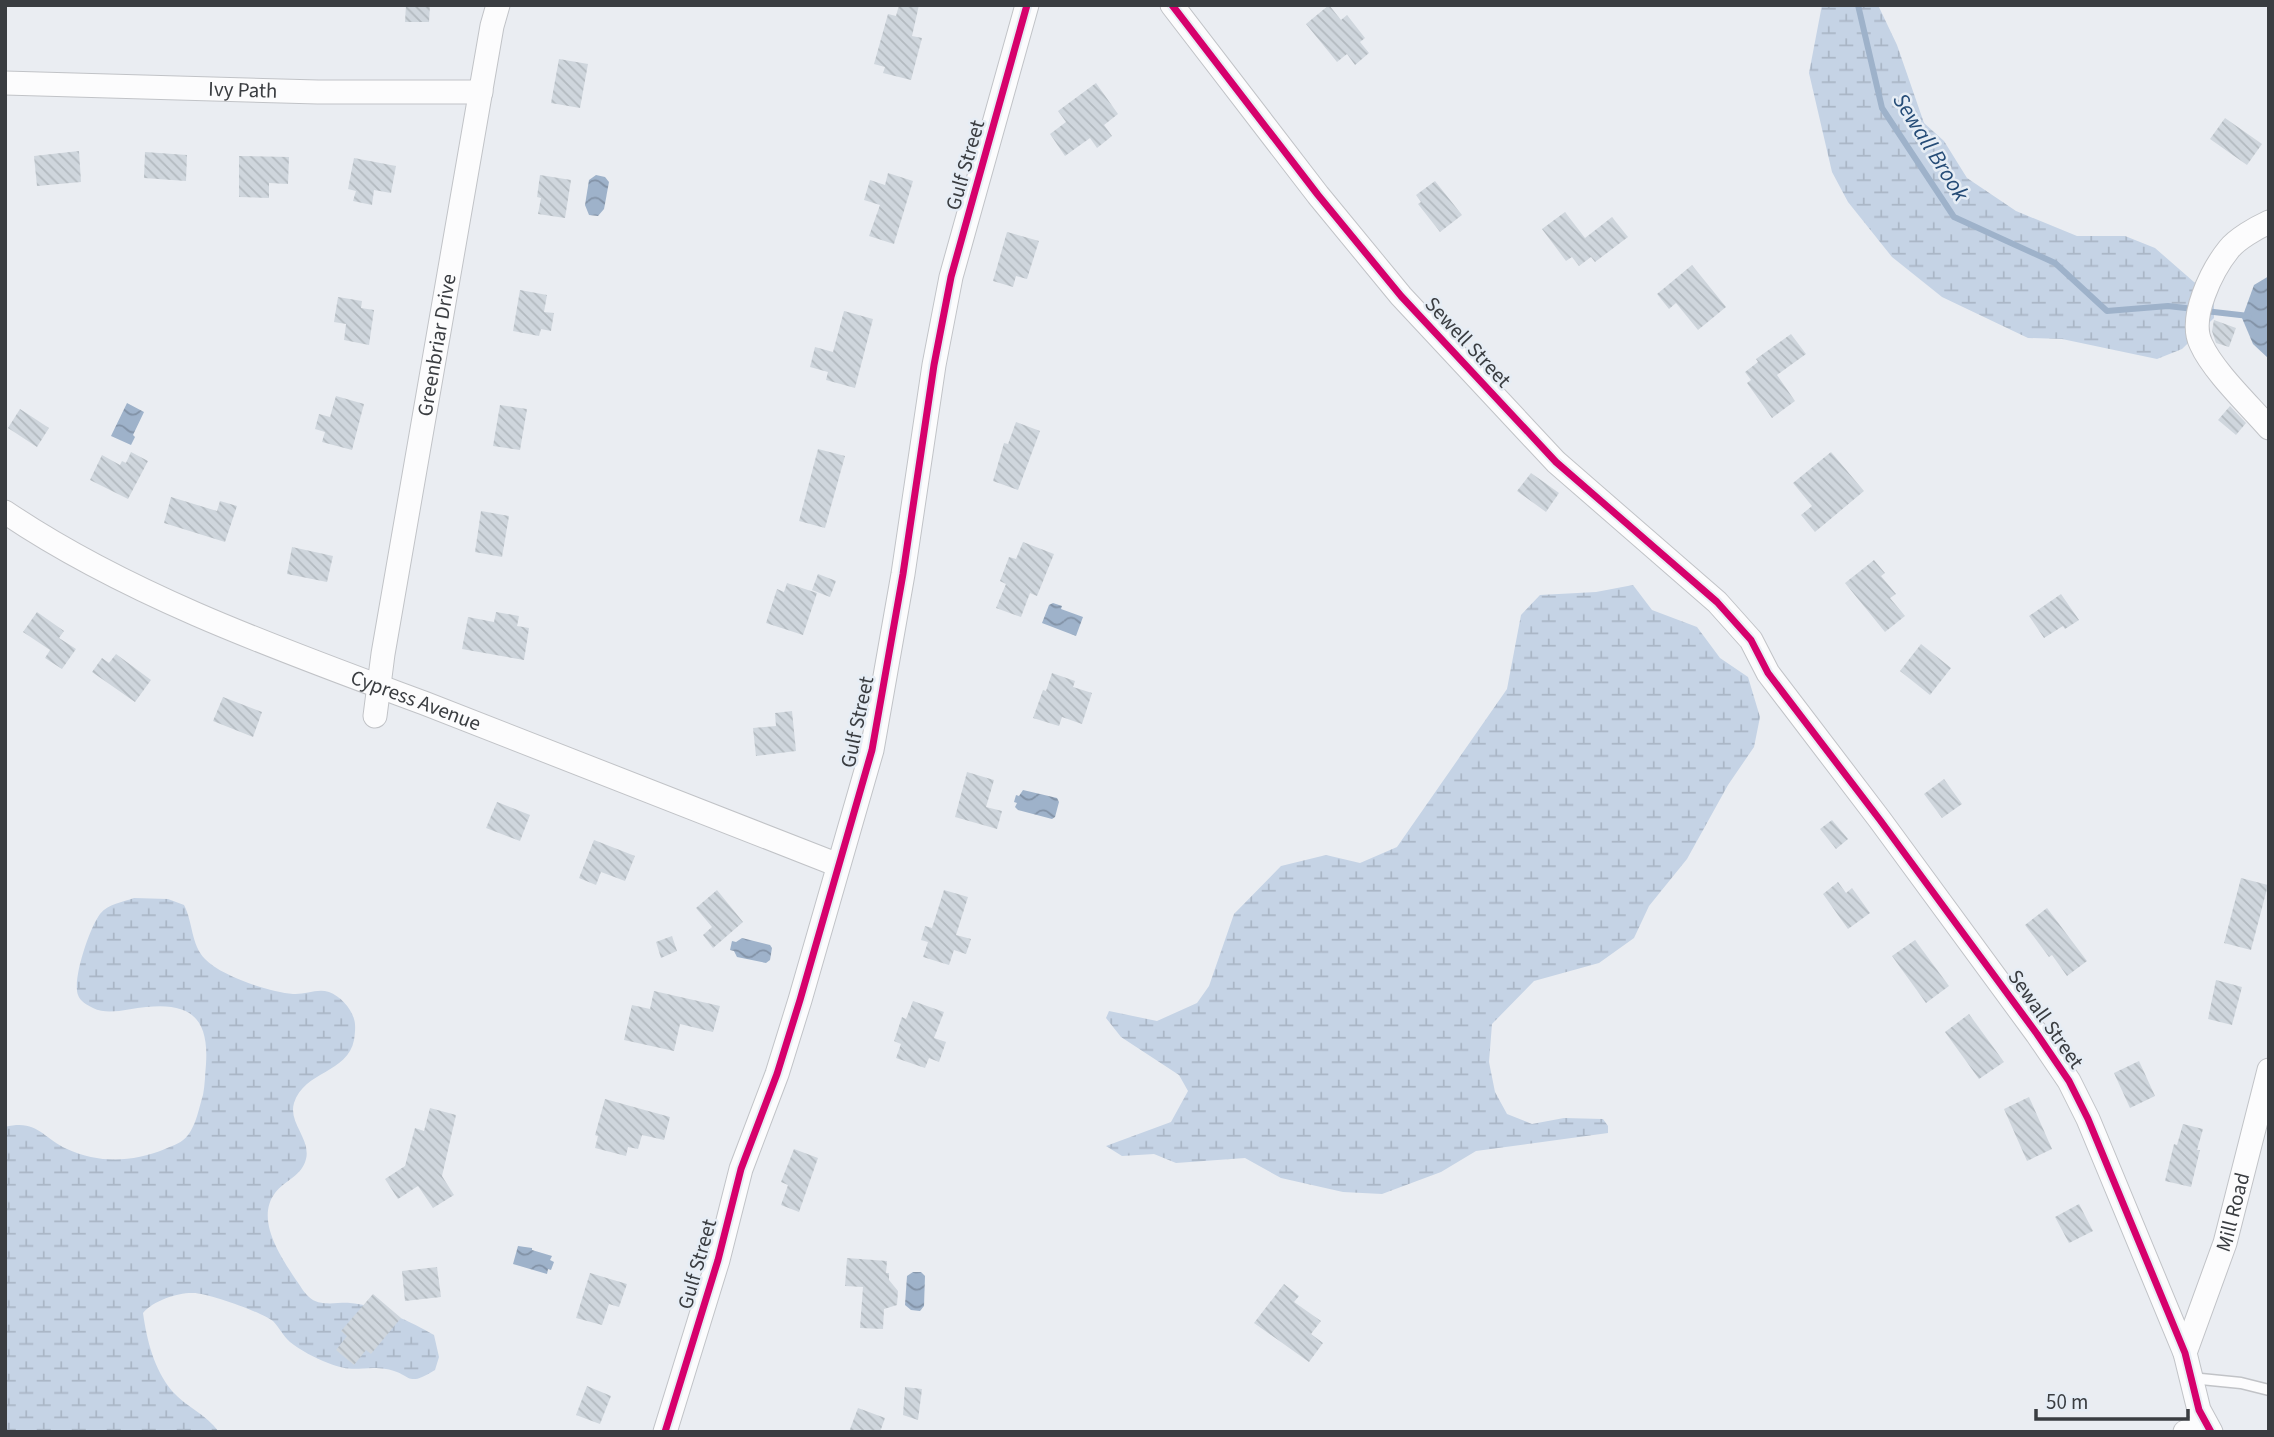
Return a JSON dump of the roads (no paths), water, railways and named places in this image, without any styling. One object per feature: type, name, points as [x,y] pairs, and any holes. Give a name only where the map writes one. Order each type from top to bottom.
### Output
[{"type":"street","name":"Greenbriar Drive","points":[[375,716],[492,26],[498,5]]},
{"type":"street","name":"Gulf Street","points":[[665,1432],[718,1260],[741,1170],[796,1013],[872,750],[903,574],[934,365],[951,277],[1027,5]]},
{"type":"street","name":"Sewell Street","points":[[1172,5],[1318,195],[1401,296],[1556,463],[1717,603],[1751,640],[1768,673]]},
{"type":"street","name":"Ivy Path","points":[[5,83],[318,93],[481,92]]},
{"type":"street","points":[[2269,222],[2230,248],[2199,310],[2200,343],[2219,370],[2269,428]]},
{"type":"street","name":"Cypress Avenue","points":[[5,512],[104,570],[242,632],[838,865]]},
{"type":"street","name":"Sewall Street","points":[[1768,673],[1999,982],[2069,1081],[2104,1157],[2185,1353],[2200,1429]]},
{"type":"street","name":"Mill Road","points":[[2185,1353],[2225,1243],[2269,1070]]},
{"type":"lane","points":[[2191,1378],[2241,1383],[2269,1390]]},
{"type":"water","points":[[596,175],[605,177],[609,182],[604,209],[598,216],[589,215],[585,205],[589,180]]},
{"type":"water","points":[[2269,276],[2269,359],[2253,344],[2242,318],[2254,285]]},
{"type":"water","points":[[127,403],[144,412],[131,445],[111,436]]},
{"type":"water","points":[[1053,603],[1083,617],[1076,636],[1042,623],[1049,605]]},
{"type":"water","points":[[1023,790],[1057,798],[1059,802],[1055,817],[1052,819],[1018,810],[1015,807],[1017,803],[1014,802],[1016,795],[1019,796]]},
{"type":"water","points":[[742,938],[770,945],[770,960],[766,963],[737,957],[734,951],[730,950],[732,941],[736,942]]},
{"type":"water","points":[[518,1246],[552,1256],[550,1260],[554,1262],[551,1270],[548,1269],[547,1274],[513,1264]]},
{"type":"water","points":[[913,1272],[921,1272],[925,1276],[924,1306],[920,1311],[911,1310],[905,1305],[907,1276]]},
{"type":"waterway","name":"Sewall Brook","points":[[1858,5],[1882,108],[1954,217],[2055,263],[2107,311],[2168,306],[2194,309]]},
{"type":"waterway","name":"Sewall Brook","points":[[2205,311],[2249,316]]}]
